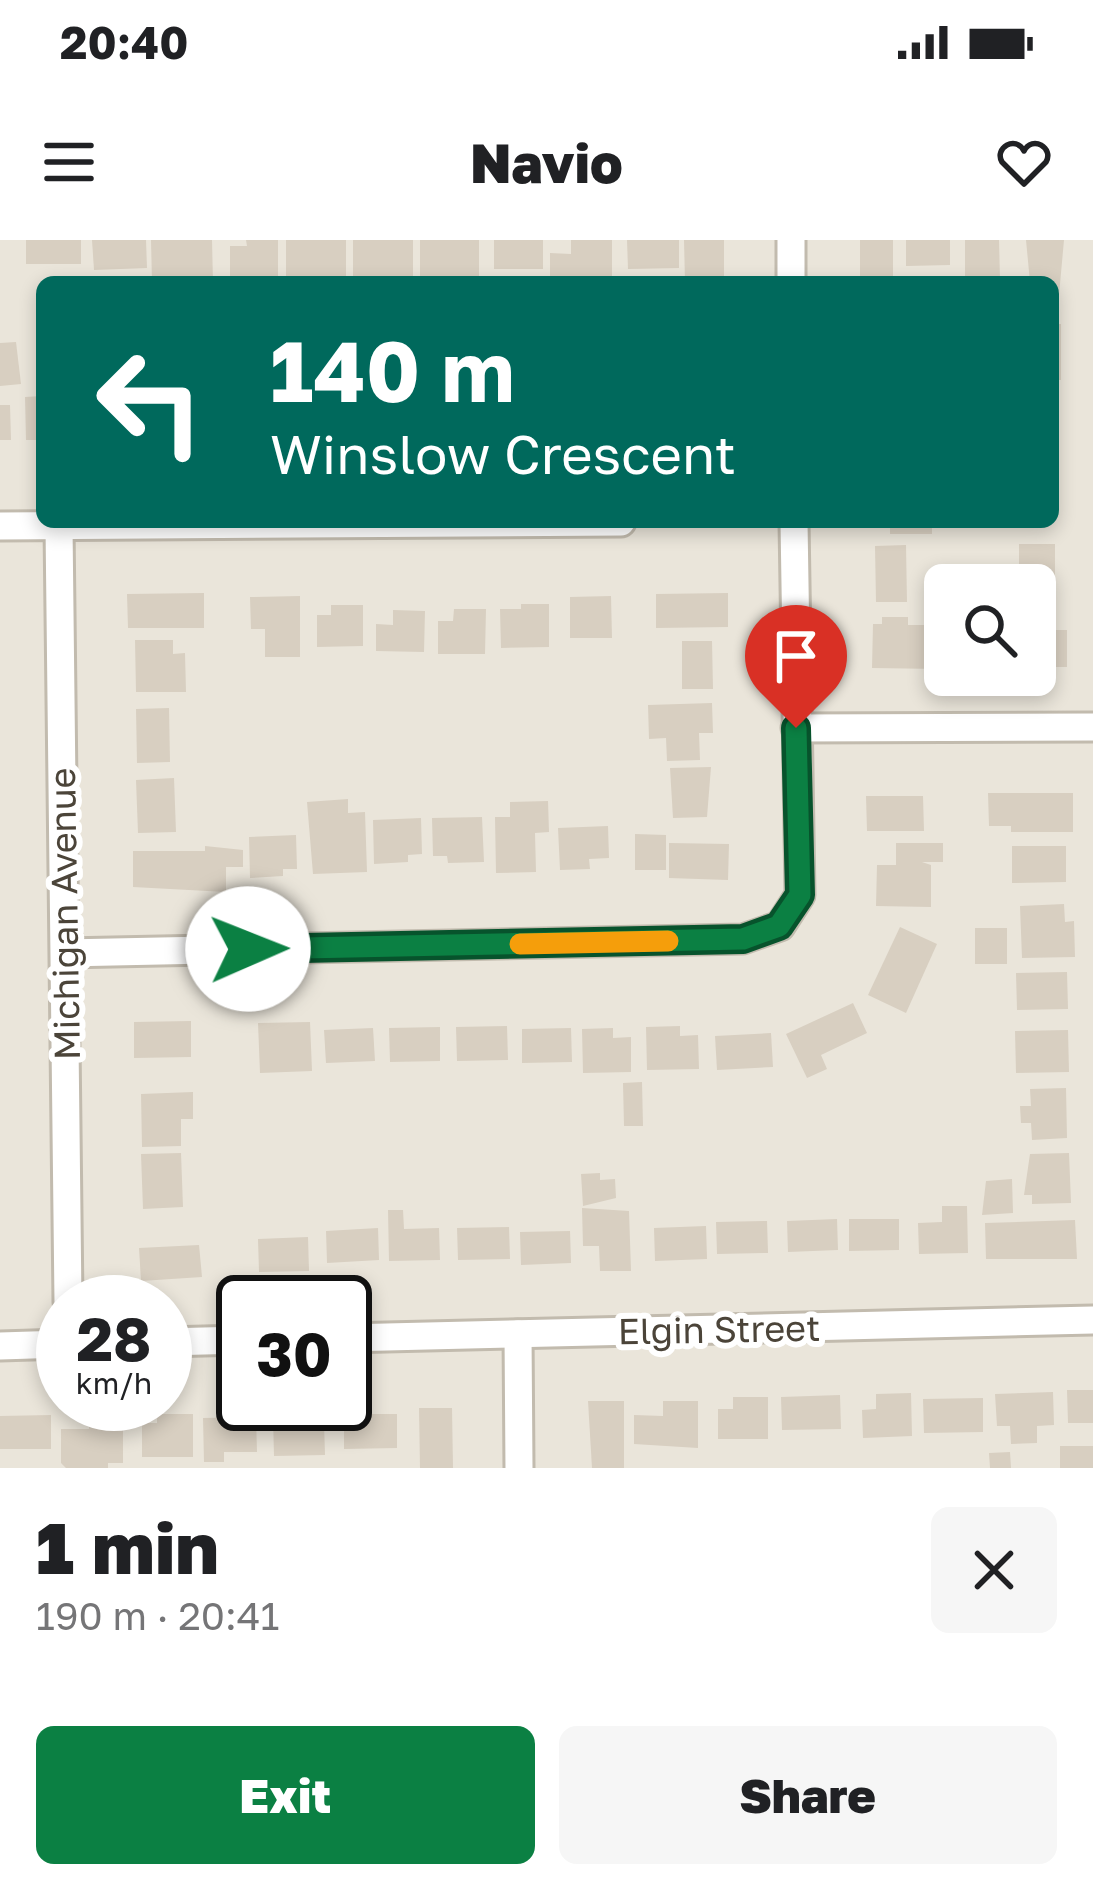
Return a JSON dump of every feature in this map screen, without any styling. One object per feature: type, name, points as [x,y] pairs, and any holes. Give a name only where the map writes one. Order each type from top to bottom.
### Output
[{"type":"street","points":[[791,240],[791,276]]},
{"type":"street","points":[[0,526],[36,526]]},
{"type":"street","name":"Michigan Avenue","points":[[59,528],[68,1275]]},
{"type":"street","points":[[65,953],[743,939],[779,926],[800,895],[794,528]]},
{"type":"street","points":[[796,728],[1093,727]]},
{"type":"street","name":"Elgin Street","points":[[372,1337],[1093,1320]]},
{"type":"street","points":[[518,1334],[519,1468]]},
{"type":"street","points":[[0,1346],[36,1345]]},
{"type":"shaded area","points":[[0,240],[1093,240],[1093,1468],[0,1468]]},
{"type":"building","points":[[26,240],[81,240],[81,264],[26,264]]},
{"type":"building","points":[[92,240],[146,240],[147,268],[94,270]]},
{"type":"building","points":[[151,240],[212,240],[213,276],[152,276]]},
{"type":"building","points":[[246,240],[278,240],[278,276],[230,276],[230,246],[247,246]]},
{"type":"building","points":[[286,240],[346,240],[346,276],[286,276]]},
{"type":"building","points":[[353,240],[413,240],[413,276],[353,276]]},
{"type":"building","points":[[420,240],[479,240],[479,276],[420,276]]},
{"type":"building","points":[[494,240],[543,240],[543,269],[494,269]]},
{"type":"building","points":[[571,240],[612,240],[612,276],[550,276],[550,253],[571,254]]},
{"type":"building","points":[[627,240],[679,240],[679,268],[628,269]]},
{"type":"building","points":[[684,240],[724,240],[724,276],[685,276]]},
{"type":"building","points":[[860,240],[893,240],[893,276],[860,276]]},
{"type":"building","points":[[906,240],[950,240],[950,265],[906,266]]},
{"type":"building","points":[[965,240],[999,240],[1000,276],[965,276]]},
{"type":"building","points":[[1026,240],[1064,240],[1059,295],[1059,276],[1029,276]]},
{"type":"building","points":[[1059,324],[1061,324],[1059,380]]},
{"type":"building","points":[[16,342],[21,384],[0,386],[0,343]]},
{"type":"building","points":[[36,396],[36,440],[26,440],[25,397]]},
{"type":"building","points":[[0,405],[10,405],[11,440],[0,440]]},
{"type":"building","points":[[890,528],[932,528],[932,534],[890,534]]},
{"type":"building","points":[[1019,544],[1055,544],[1055,564],[1019,564]]},
{"type":"building","points":[[906,545],[907,602],[876,602],[875,546]]},
{"type":"building","points":[[204,593],[204,628],[128,628],[127,594]]},
{"type":"building","points":[[728,593],[728,627],[656,628],[656,594]]},
{"type":"building","points":[[300,596],[300,657],[265,657],[265,629],[251,629],[250,597]]},
{"type":"building","points":[[611,596],[612,638],[570,638],[570,597]]},
{"type":"building","points":[[521,604],[549,604],[549,647],[501,648],[500,609],[521,609]]},
{"type":"building","points":[[331,605],[363,605],[363,646],[317,647],[317,615],[331,615]]},
{"type":"building","points":[[454,609],[486,609],[485,654],[438,654],[438,621],[453,621]]},
{"type":"building","points":[[393,610],[425,611],[424,652],[376,651],[376,624],[393,625]]},
{"type":"building","points":[[882,617],[908,617],[908,625],[924,625],[924,669],[872,668],[873,624],[882,624]]},
{"type":"building","points":[[1056,630],[1067,630],[1067,667],[1056,667]]},
{"type":"building","points":[[135,640],[173,640],[173,654],[185,653],[186,692],[136,692]]},
{"type":"building","points":[[682,641],[712,641],[713,689],[682,689]]},
{"type":"building","points":[[712,703],[713,733],[699,733],[700,760],[667,761],[666,738],[649,739],[648,705]]},
{"type":"building","points":[[169,708],[170,762],[137,763],[136,709]]},
{"type":"building","points":[[711,767],[707,817],[673,818],[670,768]]},
{"type":"building","points":[[174,778],[176,832],[138,833],[136,780]]},
{"type":"building","points":[[988,793],[1073,793],[1073,832],[1011,832],[1011,826],[989,826]]},
{"type":"building","points":[[866,796],[923,796],[924,831],[867,831]]},
{"type":"building","points":[[348,799],[348,813],[365,812],[367,872],[313,874],[307,802]]},
{"type":"building","points":[[548,801],[549,832],[535,833],[536,872],[496,873],[495,817],[510,817],[510,802]]},
{"type":"building","points":[[482,817],[484,862],[448,863],[447,856],[433,856],[432,818]]},
{"type":"building","points":[[421,818],[422,854],[408,855],[408,862],[374,864],[373,820]]},
{"type":"building","points":[[608,826],[609,858],[589,859],[590,869],[560,870],[558,828]]},
{"type":"building","points":[[635,834],[666,835],[666,870],[635,870]]},
{"type":"building","points":[[296,835],[297,869],[283,869],[283,876],[250,878],[249,837]]},
{"type":"building","points":[[669,843],[729,844],[728,880],[669,878]]},
{"type":"building","points":[[896,843],[943,843],[943,862],[922,862],[931,865],[931,907],[876,906],[877,865],[896,865]]},
{"type":"building","points":[[205,846],[243,850],[243,867],[226,867],[226,892],[133,887],[133,851],[205,851]]},
{"type":"building","points":[[1012,846],[1066,846],[1066,882],[1012,883]]},
{"type":"building","points":[[1064,904],[1065,922],[1074,921],[1075,957],[1022,958],[1020,906]]},
{"type":"building","points":[[900,927],[937,944],[906,1013],[868,995]]},
{"type":"building","points":[[975,928],[1007,928],[1007,964],[975,964]]},
{"type":"building","points":[[1067,972],[1068,1009],[1017,1010],[1016,973]]},
{"type":"building","points":[[853,1003],[867,1033],[821,1055],[827,1069],[807,1078],[786,1034]]},
{"type":"building","points":[[191,1021],[191,1057],[134,1058],[134,1022]]},
{"type":"building","points":[[310,1022],[312,1071],[260,1073],[258,1023]]},
{"type":"building","points":[[507,1026],[508,1060],[457,1061],[456,1027]]},
{"type":"building","points":[[680,1026],[680,1036],[698,1035],[699,1069],[647,1070],[646,1027]]},
{"type":"building","points":[[440,1027],[440,1061],[390,1062],[389,1028]]},
{"type":"building","points":[[373,1028],[375,1061],[326,1063],[324,1030]]},
{"type":"building","points":[[571,1028],[572,1062],[522,1063],[522,1029]]},
{"type":"building","points":[[613,1028],[613,1038],[631,1037],[631,1072],[583,1073],[582,1029]]},
{"type":"building","points":[[1068,1030],[1069,1072],[1016,1073],[1015,1031]]},
{"type":"building","points":[[771,1033],[773,1067],[717,1070],[715,1036]]},
{"type":"building","points":[[642,1082],[643,1126],[624,1126],[623,1083]]},
{"type":"building","points":[[1066,1088],[1067,1138],[1032,1140],[1031,1123],[1021,1123],[1020,1106],[1031,1106],[1030,1089]]},
{"type":"building","points":[[193,1092],[193,1119],[181,1119],[181,1146],[142,1147],[141,1094]]},
{"type":"building","points":[[181,1153],[183,1207],[143,1209],[141,1154]]},
{"type":"building","points":[[1069,1153],[1071,1203],[1032,1204],[1032,1195],[1024,1195],[1030,1154]]},
{"type":"building","points":[[600,1173],[600,1180],[615,1179],[616,1198],[583,1206],[581,1174]]},
{"type":"building","points":[[1012,1179],[1013,1213],[982,1215],[986,1181]]},
{"type":"building","points":[[942,1206],[967,1206],[968,1253],[919,1254],[918,1223],[942,1222]]},
{"type":"building","points":[[582,1208],[629,1211],[631,1271],[600,1271],[599,1246],[583,1246]]},
{"type":"building","points":[[388,1210],[403,1210],[404,1229],[439,1228],[440,1260],[389,1261]]},
{"type":"building","points":[[837,1219],[838,1250],[788,1252],[787,1221]]},
{"type":"building","points":[[849,1219],[899,1219],[899,1250],[849,1251]]},
{"type":"building","points":[[1075,1220],[1077,1259],[986,1259],[985,1223]]},
{"type":"building","points":[[767,1221],[768,1253],[717,1254],[716,1222]]},
{"type":"building","points":[[706,1226],[707,1259],[655,1261],[654,1228]]},
{"type":"building","points":[[509,1227],[510,1259],[458,1260],[457,1228]]},
{"type":"building","points":[[378,1228],[379,1260],[327,1263],[326,1231]]},
{"type":"building","points":[[570,1231],[571,1263],[521,1265],[520,1232]]},
{"type":"building","points":[[308,1237],[309,1271],[259,1272],[258,1239]]},
{"type":"building","points":[[199,1245],[202,1277],[141,1275],[139,1248]]},
{"type":"building","points":[[1067,1390],[1093,1390],[1093,1423],[1068,1423]]},
{"type":"building","points":[[1053,1392],[1054,1425],[1037,1426],[1037,1443],[1011,1444],[1010,1426],[997,1426],[995,1394]]},
{"type":"building","points":[[911,1393],[912,1436],[863,1438],[862,1410],[876,1409],[876,1394]]},
{"type":"building","points":[[840,1395],[841,1429],[782,1430],[781,1397]]},
{"type":"building","points":[[733,1397],[768,1397],[768,1439],[718,1439],[718,1409],[733,1409]]},
{"type":"building","points":[[983,1398],[983,1432],[924,1433],[923,1399]]},
{"type":"building","points":[[588,1401],[624,1401],[624,1468],[592,1468]]},
{"type":"building","points":[[663,1401],[698,1401],[698,1448],[634,1444],[634,1415],[663,1416]]},
{"type":"building","points":[[419,1408],[452,1408],[453,1468],[420,1468]]},
{"type":"building","points":[[193,1414],[193,1457],[142,1457],[142,1431],[192,1431]]},
{"type":"building","points":[[372,1414],[397,1414],[397,1448],[344,1449],[344,1431],[372,1431]]},
{"type":"building","points":[[36,1415],[36,1431],[51,1431],[51,1449],[0,1449],[0,1416]]},
{"type":"building","points":[[203,1418],[216,1418],[216,1431],[256,1431],[257,1452],[224,1452],[224,1462],[204,1462]]},
{"type":"building","points":[[61,1431],[123,1431],[123,1463],[108,1463],[108,1468],[66,1468],[61,1463]]},
{"type":"building","points":[[273,1431],[324,1431],[325,1455],[274,1456]]},
{"type":"building","points":[[1060,1446],[1093,1446],[1093,1468],[1060,1468]]},
{"type":"building","points":[[1010,1452],[1011,1468],[990,1468],[989,1453]]},
{"type":"slow traffic","points":[[520,944],[668,941]]},
{"type":"route","points":[[248,949],[743,939],[779,926],[800,895],[796,728]]}]
